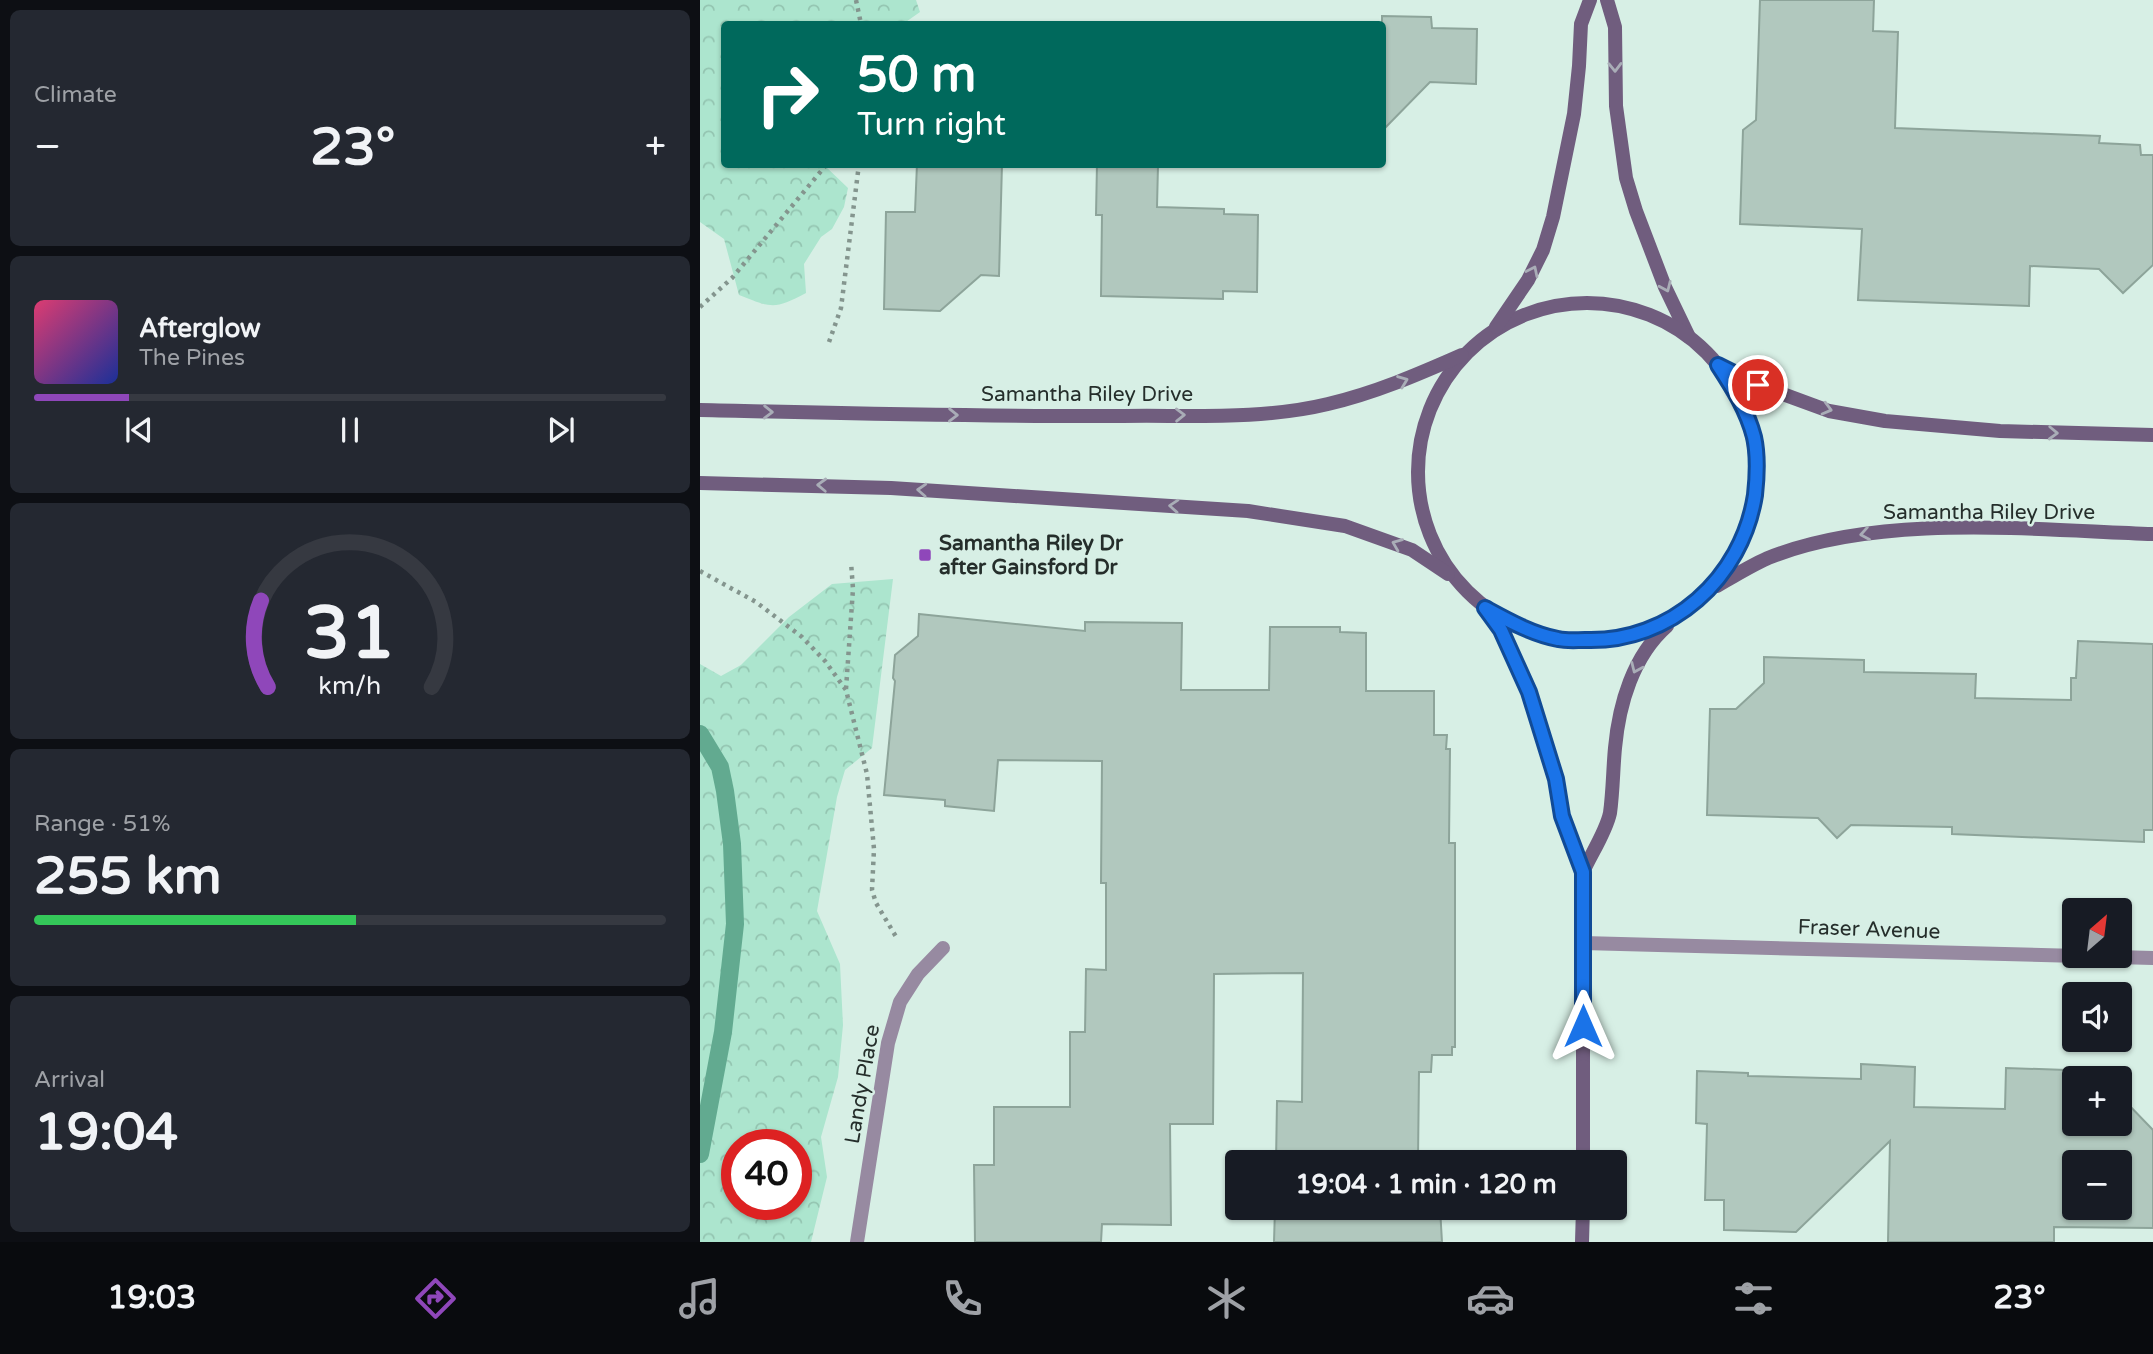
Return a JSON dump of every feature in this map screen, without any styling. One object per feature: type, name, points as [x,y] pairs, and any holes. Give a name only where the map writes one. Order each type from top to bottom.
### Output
[{"type":"main road","points":[[1496,328],[1528,280],[1543,250],[1553,217],[1574,114],[1580,66],[1581,24],[1590,0]]},
{"type":"main road","points":[[1607,0],[1615,27],[1616,106],[1626,178],[1665,287],[1689,337]]},
{"type":"main road","points":[[1455,579],[1433,544],[1420,506],[1417,465],[1424,424],[1440,387],[1465,354],[1496,328],[1533,311],[1573,303],[1615,304],[1654,316],[1689,337],[1718,365],[1741,400],[1754,439],[1757,479],[1751,520],[1734,558],[1710,590],[1657,634],[1641,657],[1623,705],[1615,744],[1609,815],[1583,872]]},
{"type":"main road","name":"Samantha Riley Drive","points":[[700,410],[1080,416],[1278,412],[1328,404],[1366,394],[1465,354]]},
{"type":"main road","points":[[1718,365],[1796,400],[1829,411],[1885,421],[2000,431],[2153,435]]},
{"type":"main road","points":[[700,483],[891,488],[1248,511],[1345,526],[1412,550],[1455,579],[1485,608],[1501,630],[1529,692],[1556,779],[1562,816],[1583,872],[1583,1150]]},
{"type":"main road","name":"Samantha Riley Drive","points":[[1710,590],[1770,558],[1817,544],[1883,531],[1989,529],[2153,534]]},
{"type":"main road","points":[[1485,608],[1521,628],[1560,640],[1601,641],[1642,633],[1678,616]]},
{"type":"main road","points":[[1583,1220],[1583,1242]]},
{"type":"street","name":"Fraser Avenue","points":[[1583,943],[2153,958]]},
{"type":"street","name":"Landy Place","points":[[857,1242],[888,1043],[900,1002],[918,974],[943,948]]},
{"type":"path","points":[[856,0],[860,21]]},
{"type":"path","points":[[700,307],[732,278],[824,168]]},
{"type":"path","points":[[829,342],[841,308],[858,168]]},
{"type":"path","points":[[851,562],[853,589],[846,690],[867,774],[874,849],[872,890],[876,903],[918,974]]},
{"type":"path","points":[[700,572],[756,601],[802,637],[825,661],[846,690]]},
{"type":"green space","points":[[700,0],[916,0],[920,12],[907,21],[721,21],[721,168],[827,168],[848,188],[844,207],[832,229],[821,237],[804,264],[806,293],[779,305],[766,305],[739,295],[724,239],[700,222]]},
{"type":"green space","points":[[893,579],[872,748],[845,770],[837,797],[817,911],[840,964],[843,1025],[838,1077],[821,1137],[827,1177],[811,1242],[700,1242],[700,664],[721,676],[741,665],[789,617],[832,584]]},
{"type":"building","points":[[1760,0],[1874,0],[1873,31],[1898,32],[1895,128],[2100,136],[2099,143],[2140,145],[2141,155],[2153,155],[2153,265],[2123,293],[2099,269],[2030,266],[2029,306],[1858,300],[1862,229],[1740,224],[1743,130],[1756,120]]},
{"type":"building","points":[[1382,16],[1431,17],[1432,28],[1477,29],[1476,84],[1430,82],[1386,127],[1386,21],[1382,21]]},
{"type":"building","points":[[917,168],[1002,168],[999,276],[981,275],[940,311],[884,309],[886,212],[915,212]]},
{"type":"building","points":[[1097,168],[1158,168],[1157,207],[1224,209],[1224,214],[1258,215],[1257,292],[1223,291],[1223,299],[1101,296],[1102,215],[1096,215]]},
{"type":"building","points":[[919,614],[1085,631],[1085,622],[1182,623],[1181,690],[1269,690],[1270,627],[1340,627],[1340,632],[1366,633],[1366,691],[1434,691],[1434,735],[1447,735],[1446,749],[1450,749],[1449,843],[1455,843],[1455,1047],[1452,1047],[1452,1055],[1432,1055],[1431,1072],[1419,1072],[1418,1150],[1276,1150],[1277,1101],[1302,1102],[1303,973],[1214,974],[1213,1124],[1170,1124],[1171,1225],[1102,1224],[1101,1242],[975,1242],[974,1165],[994,1165],[994,1107],[1070,1107],[1070,1032],[1085,1032],[1086,969],[1106,970],[1106,883],[1101,883],[1102,761],[998,760],[994,811],[945,806],[945,800],[884,795],[895,655],[918,636]]},
{"type":"building","points":[[2078,641],[2153,644],[2153,830],[2144,830],[2144,842],[1952,834],[1952,827],[1851,825],[1837,838],[1818,818],[1707,815],[1710,709],[1736,709],[1764,683],[1764,657],[1864,660],[1864,672],[1976,674],[1975,698],[2071,700],[2071,678],[2076,678]]},
{"type":"building","points":[[1861,1064],[1915,1067],[1914,1107],[2005,1109],[2006,1068],[2062,1070],[2062,1136],[2132,1136],[2132,1108],[2153,1130],[2153,1228],[2054,1227],[2054,1242],[1888,1242],[1890,1141],[1796,1232],[1724,1230],[1724,1200],[1705,1200],[1707,1124],[1696,1123],[1697,1071],[1748,1073],[1748,1076],[1861,1079]]},
{"type":"building","points":[[1275,1220],[1441,1220],[1442,1242],[1274,1242]]},
{"type":"waterway","points":[[700,734],[720,767],[725,791],[732,844],[735,924],[723,1032],[700,1154]]},
{"type":"place","name":"Samantha Riley Dr after Gainsford Dr","points":[[925,555]]},
{"type":"route","points":[[1583,1026],[1583,872],[1562,816],[1556,779],[1529,692],[1501,630],[1485,608],[1521,628],[1560,640],[1601,641],[1642,633],[1678,616],[1710,590],[1734,558],[1751,520],[1757,479],[1754,439],[1741,400],[1718,365],[1758,385]]}]
